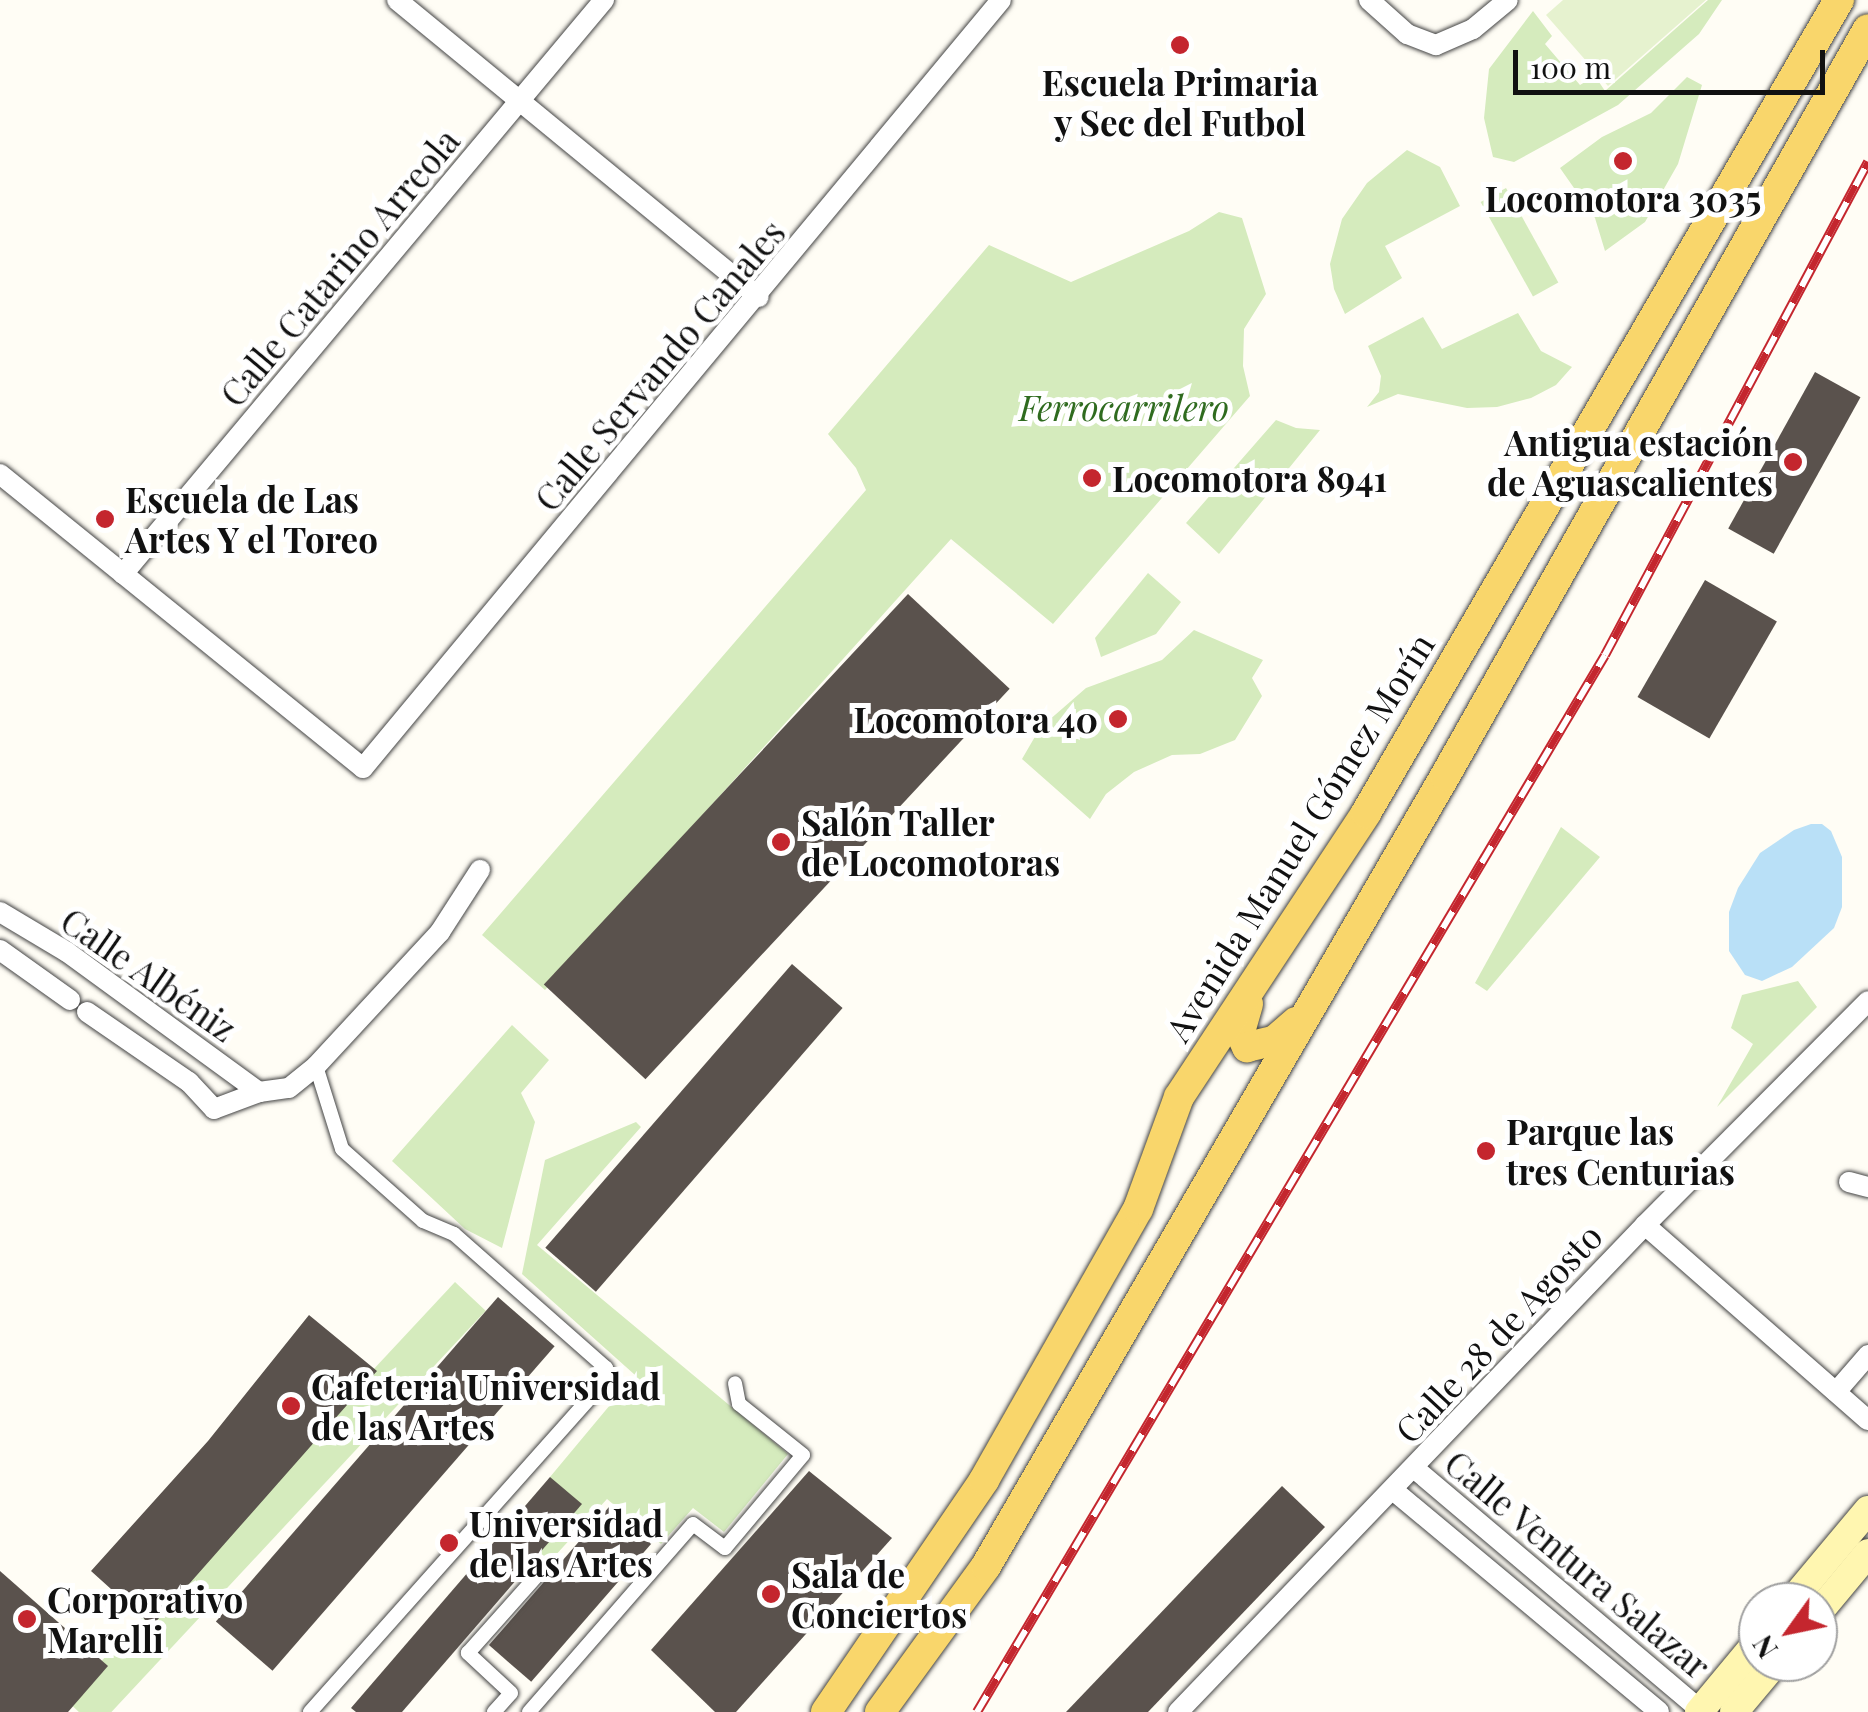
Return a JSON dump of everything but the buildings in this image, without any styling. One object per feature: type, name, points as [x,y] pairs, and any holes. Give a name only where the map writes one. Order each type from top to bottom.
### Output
[{"type":"main road","name":"Avenida Manuel Gómez Morín","points":[[826,1712],[984,1480],[1138,1208],[1179,1097],[1366,813],[1839,0]]},
{"type":"main road","points":[[880,1712],[986,1566],[1307,1013],[1868,29]]},
{"type":"main road","points":[[1269,961],[1247,1007],[1242,1041],[1247,1047],[1262,1047],[1307,1013]]},
{"type":"main road","points":[[1808,1582],[1868,1510]]},
{"type":"main road","points":[[1838,1589],[1868,1553]]},
{"type":"main road","points":[[1700,1711],[1738,1666]]},
{"type":"main road","points":[[1734,1712],[1759,1682]]},
{"type":"street","points":[[397,0],[758,298]]},
{"type":"street","name":"Calle Catarino Arreola","points":[[123,574],[604,0]]},
{"type":"street","name":"Calle Servando Canales","points":[[123,574],[363,768],[758,298],[1002,0]]},
{"type":"street","points":[[1370,0],[1407,34],[1436,45],[1473,29],[1508,0]]},
{"type":"street","points":[[0,474],[123,574]]},
{"type":"street","points":[[259,1092],[289,1088],[316,1066],[440,932],[480,870]]},
{"type":"street","name":"Calle Albéniz","points":[[0,912],[68,952],[259,1092]]},
{"type":"street","name":"Calle Albéniz","points":[[0,950],[175,1074],[214,1109],[259,1092]]},
{"type":"street","points":[[46,983],[68,952]]},
{"type":"street","name":"Calle 28 de Agosto","points":[[1178,1712],[1645,1225],[1868,1001]]},
{"type":"street","points":[[175,1074],[194,1045]]},
{"type":"street","points":[[310,1712],[609,1376],[606,1368],[454,1234],[424,1221],[342,1149],[316,1066]]},
{"type":"street","points":[[1645,1225],[1868,1420]]},
{"type":"street","points":[[1836,1392],[1868,1355]]},
{"type":"street","points":[[528,1712],[693,1524],[725,1548],[802,1455],[739,1404],[735,1382]]},
{"type":"street","name":"Calle Ventura Salazar","points":[[1414,1468],[1700,1711]]},
{"type":"street","name":"Calle Ventura Salazar","points":[[1393,1490],[1659,1712]]},
{"type":"street","points":[[494,1712],[510,1693],[468,1654],[542,1570]]},
{"type":"green space","points":[[1563,0],[1706,0],[1608,86],[1546,15]]},
{"type":"green space","points":[[1708,0],[1722,0],[1699,34],[1618,105],[1514,162],[1493,157],[1484,118],[1489,69],[1533,11],[1552,36],[1545,44],[1580,85],[1595,76],[1605,91]]},
{"type":"green space","points":[[1687,77],[1702,85],[1678,164],[1645,222],[1605,251],[1595,218],[1560,168],[1602,137],[1651,113]]},
{"type":"green space","points":[[1407,150],[1440,167],[1460,206],[1385,246],[1402,278],[1345,314],[1334,289],[1330,264],[1342,219],[1367,183]]},
{"type":"green space","points":[[1506,188],[1558,282],[1533,297],[1481,202]]},
{"type":"green space","points":[[1219,212],[1242,218],[1266,294],[1244,329],[1243,366],[1250,396],[1053,624],[951,539],[545,990],[482,935],[866,490],[856,468],[828,434],[989,245],[1071,282],[1189,231]]},
{"type":"green space","points":[[1518,313],[1541,351],[1572,367],[1556,385],[1531,398],[1497,407],[1467,408],[1398,394],[1367,407],[1379,392],[1381,376],[1368,346],[1423,317],[1442,349]]},
{"type":"green space","name":"Ferrocarrilero","points":[[1276,420],[1296,428],[1320,430],[1219,554],[1186,523]]},
{"type":"green space","points":[[1148,573],[1181,602],[1156,634],[1101,657],[1095,638]]},
{"type":"green space","points":[[1194,630],[1263,660],[1252,678],[1262,696],[1235,740],[1200,754],[1172,755],[1134,772],[1106,794],[1090,819],[1022,759],[1040,728],[1086,688],[1162,660]]},
{"type":"green space","points":[[1561,827],[1600,857],[1487,991],[1475,983]]},
{"type":"green space","points":[[1798,981],[1817,1007],[1717,1107],[1753,1044],[1731,1028],[1742,995]]},
{"type":"green space","points":[[512,1025],[549,1060],[521,1093],[535,1122],[502,1248],[465,1229],[392,1161]]},
{"type":"green space","points":[[636,1122],[641,1127],[537,1245],[788,1454],[724,1532],[693,1508],[661,1544],[607,1499],[542,1570],[533,1560],[550,1477],[635,1375],[522,1274],[545,1160]]},
{"type":"green space","points":[[455,1282],[486,1311],[111,1712],[79,1712],[66,1700]]},
{"type":"water","points":[[1822,824],[1831,831],[1842,857],[1842,907],[1834,928],[1792,967],[1762,981],[1745,975],[1729,951],[1729,912],[1738,888],[1760,853],[1794,830]]},
{"type":"railway","points":[[977,1712],[1605,655],[1868,162]]},
{"type":"place","name":"Escuela Primaria y Sec del Futbol","points":[[1180,45]]},
{"type":"place","name":"Locomotora 3035","points":[[1623,161]]},
{"type":"place","name":"Antigua estación de Aguascalientes","points":[[1793,462]]},
{"type":"place","name":"Locomotora 8941","points":[[1092,478]]},
{"type":"place","name":"Escuela de Las Artes Y el Toreo","points":[[105,519]]},
{"type":"place","name":"Locomotora 40","points":[[1118,719]]},
{"type":"place","name":"Salón Taller de Locomotoras","points":[[781,842]]},
{"type":"place","name":"Parque las tres Centurias","points":[[1486,1151]]},
{"type":"place","name":"Cafeteria Universidad de las Artes","points":[[291,1406]]},
{"type":"place","name":"Universidad de las Artes","points":[[449,1543]]},
{"type":"place","name":"Sala de Conciertos","points":[[771,1594]]},
{"type":"place","name":"Corporativo Marelli","points":[[27,1619]]}]
